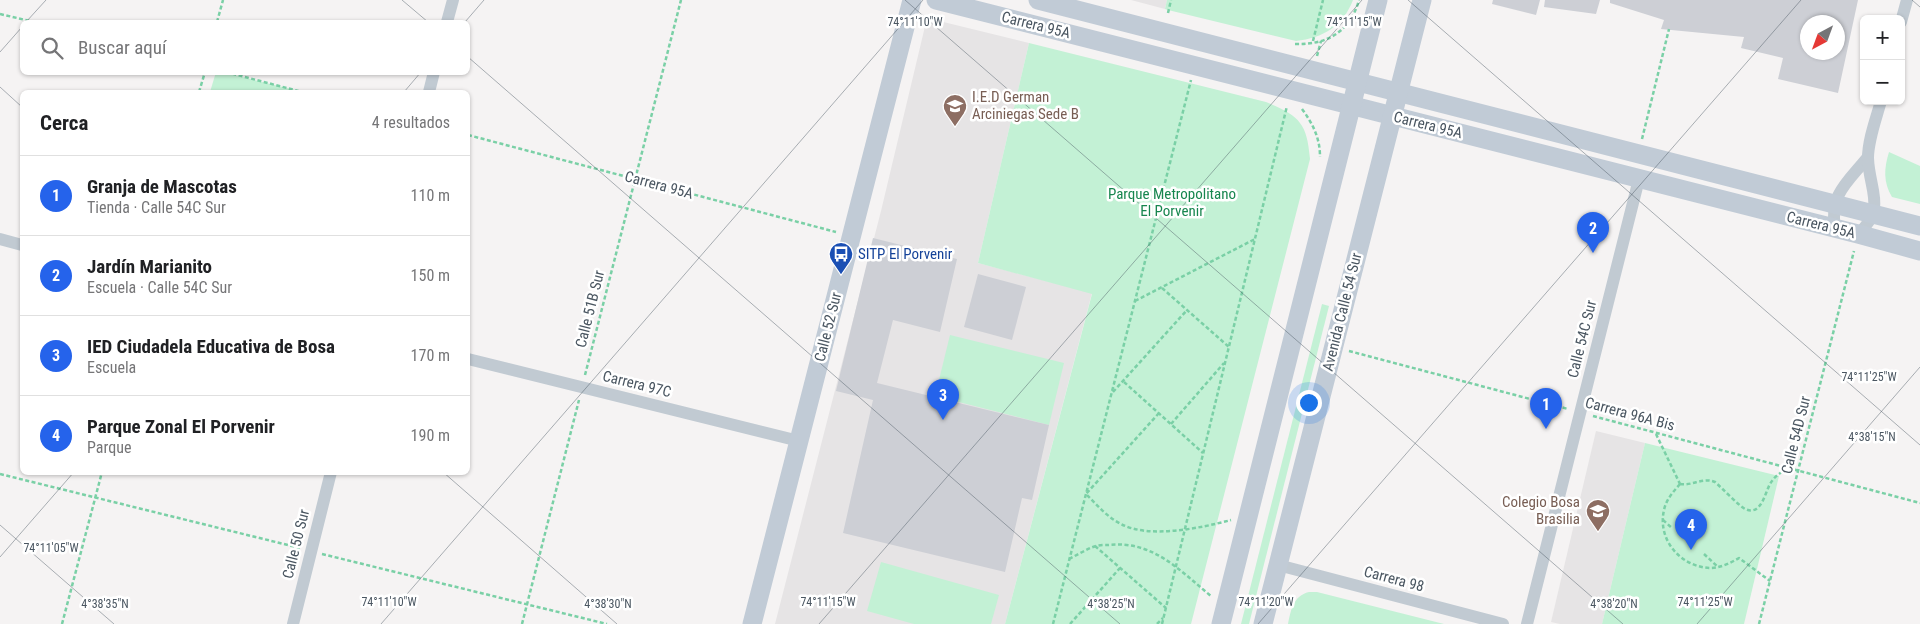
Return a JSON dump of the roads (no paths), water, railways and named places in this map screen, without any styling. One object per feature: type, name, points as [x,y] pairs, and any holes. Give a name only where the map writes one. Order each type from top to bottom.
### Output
[{"type":"street","points":[[448,20],[453,0]]},
{"type":"street","name":"Calle 52 Sur","points":[[752,624],[912,0]]},
{"type":"street","name":"Carrera 95A","points":[[936,0],[1836,229],[1856,242],[1920,251]]},
{"type":"street","name":"Carrera 95A","points":[[1038,0],[1920,226]]},
{"type":"street","points":[[1223,616],[1378,0]]},
{"type":"street","name":"Avenida Calle 54 Sur","points":[[1263,624],[1422,0]]},
{"type":"street","points":[[1903,15],[1907,0]]},
{"type":"street","points":[[430,90],[433,75]]},
{"type":"street","points":[[1856,242],[1873,214],[1875,199],[1868,157],[1879,105]]},
{"type":"street","points":[[1836,229],[1834,221],[1835,204],[1840,191],[1868,157]]},
{"type":"street","name":"Calle 54C Sur","points":[[1527,624],[1639,179]]},
{"type":"street","points":[[0,239],[20,244]]},
{"type":"street","name":"Carrera 97C","points":[[470,360],[799,441]]},
{"type":"street","name":"Calle 50 Sur","points":[[293,624],[330,475]]},
{"type":"street","name":"Carrera 98","points":[[1278,565],[1503,624]]},
{"type":"place","name":"I.E.D German Arciniegas Sede B","points":[[955,127]]},
{"type":"place","name":"Jardín Marianito","points":[[1593,253]]},
{"type":"place","name":"SITP El Porvenir","points":[[841,275]]},
{"type":"place","name":"IED Ciudadela Educativa de Bosa","points":[[943,420]]},
{"type":"place","name":"Granja de Mascotas","points":[[1546,429]]},
{"type":"place","name":"Colegio Bosa Brasilia","points":[[1598,532]]},
{"type":"place","name":"Parque Zonal El Porvenir","points":[[1691,550]]},
{"type":"park label","name":"Parque Metropolitano El Porvenir","points":[[1172,202]]}]
